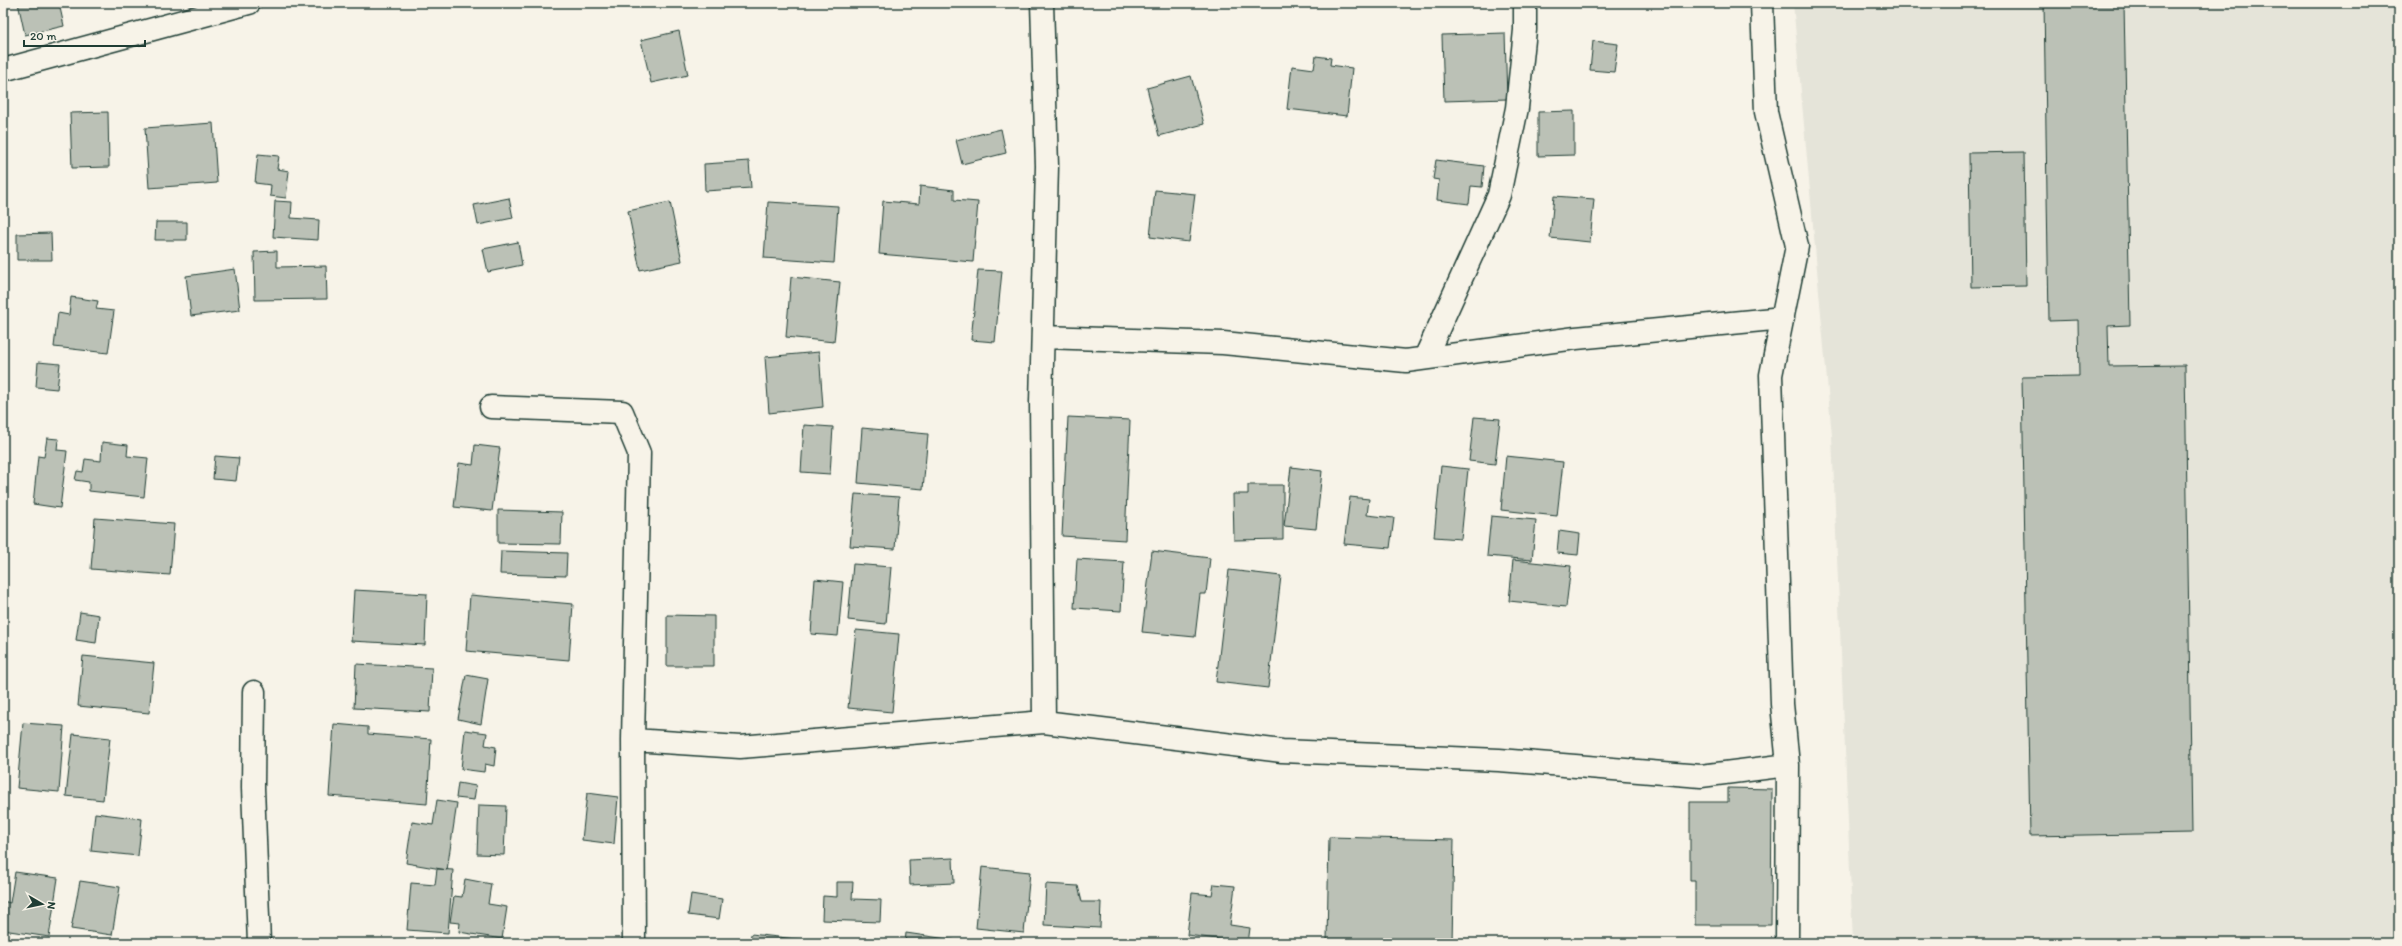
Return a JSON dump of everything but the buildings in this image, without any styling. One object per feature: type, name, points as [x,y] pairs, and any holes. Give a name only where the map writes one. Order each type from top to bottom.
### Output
[{"type":"street","points":[[3,70],[250,3]]},
{"type":"street","points":[[1042,3],[1047,166],[1043,337],[1042,582],[1044,722]]},
{"type":"street","points":[[1425,358],[1498,195],[1517,108],[1525,30],[1525,3]]},
{"type":"street","points":[[1762,3],[1766,112],[1797,246],[1771,375],[1782,704],[1788,765],[1787,943]]},
{"type":"street","points":[[1043,337],[1223,342],[1406,361],[1576,338],[1783,318]]},
{"type":"street","points":[[491,407],[622,412],[639,453],[633,740],[634,943]]},
{"type":"street","points":[[254,692],[253,788],[259,943]]},
{"type":"street","points":[[633,740],[740,747],[1044,722],[1282,750],[1499,760],[1701,776],[1788,765]]},
{"type":"shaded area","points":[[1793,3],[2399,3],[2399,943],[1853,943],[1832,436]]}]
